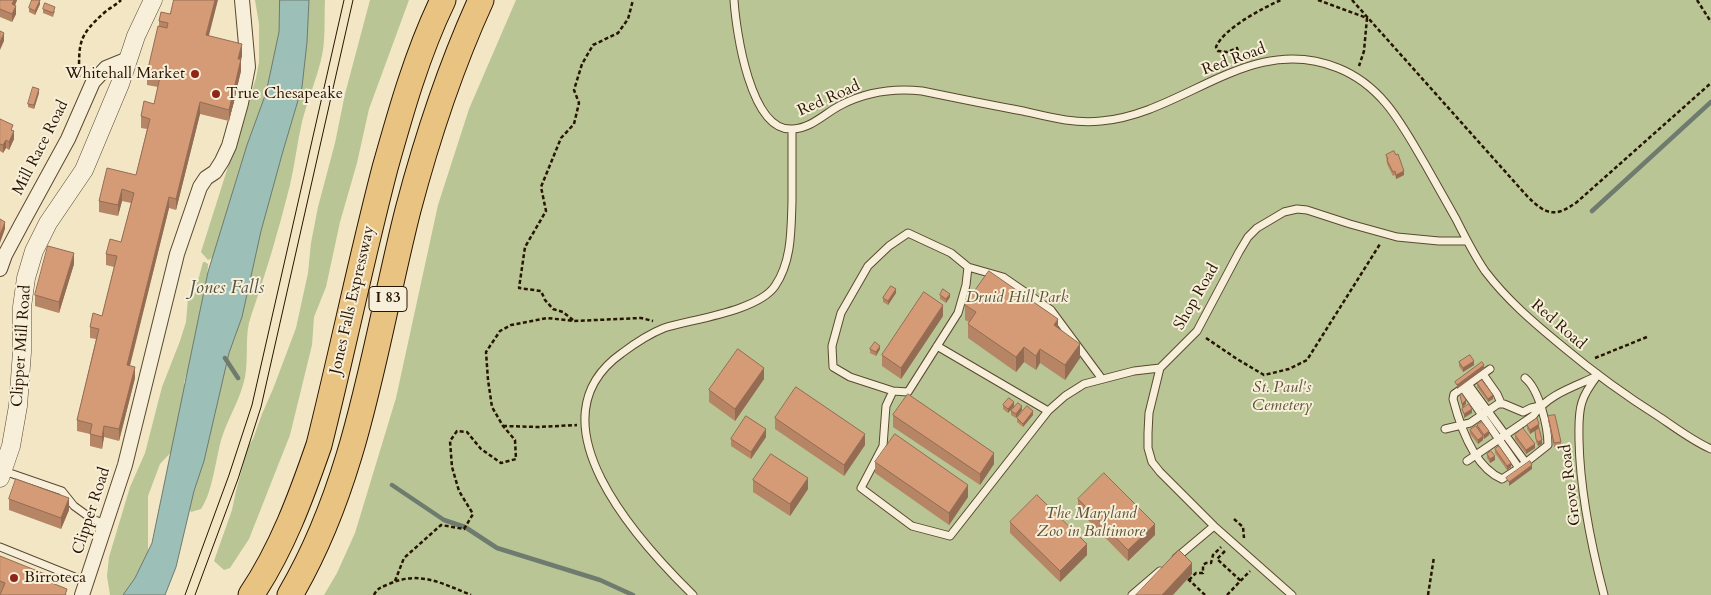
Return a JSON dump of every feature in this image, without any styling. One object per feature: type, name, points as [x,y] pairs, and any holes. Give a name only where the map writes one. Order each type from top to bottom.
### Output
[{"type":"highway","name":"Jones Falls Expressway","points":[[251,595],[271,562],[289,524],[319,445],[376,203],[394,137],[412,77],[432,22],[443,0]]},
{"type":"highway","name":"Jones Falls Expressway","points":[[290,595],[321,536],[350,453],[408,210],[426,145],[445,85],[480,0]]},
{"type":"street","name":"Clipper Mill Road","points":[[2,475],[11,446],[18,406],[22,352],[22,307],[26,278],[34,251],[48,223],[84,170],[152,0]]},
{"type":"street","name":"Clipper Road","points":[[84,589],[125,465],[177,254],[200,187],[206,178],[215,172],[229,146],[241,103],[248,67],[242,0]]},
{"type":"street","name":"Mill Race Road","points":[[0,268],[17,232],[68,139],[93,82],[106,68],[128,59]]},
{"type":"lane","name":"Red Road","points":[[734,0],[736,25],[743,57],[757,102],[769,119],[792,130],[810,125],[848,102],[888,90],[922,91],[1084,122],[1103,121],[1140,113],[1229,73],[1272,59],[1290,58],[1314,61],[1337,67],[1373,89],[1392,108],[1483,269],[1503,294],[1530,321],[1597,376],[1647,410],[1711,449]]},
{"type":"lane","points":[[693,595],[635,530],[604,485],[591,455],[584,425],[585,404],[594,380],[608,362],[635,343],[662,329],[738,309],[762,297],[775,287],[785,267],[790,242],[792,130]]},
{"type":"lane","name":"Shop Road","points":[[1160,368],[1196,331],[1248,237],[1257,228],[1284,212],[1296,209],[1307,210],[1386,234],[1417,239],[1467,240]]},
{"type":"lane","points":[[968,267],[966,285],[958,313],[908,392],[893,391],[850,377],[833,367],[832,346],[841,313],[868,266],[889,246],[908,233],[951,253],[968,267],[1003,277],[1051,310],[1102,379]]},
{"type":"lane","points":[[937,346],[1048,411]]},
{"type":"lane","points":[[893,391],[886,406],[882,446],[861,488],[912,526],[950,536],[1048,411],[1065,396],[1084,384],[1134,371],[1160,368],[1149,414],[1148,448],[1152,462],[1214,526],[1292,595]]},
{"type":"lane","points":[[1490,369],[1453,396],[1464,434],[1476,454],[1496,476],[1502,479],[1548,445],[1540,406],[1529,382],[1525,378]]},
{"type":"lane","points":[[1483,374],[1501,403],[1523,412],[1540,406],[1556,394],[1597,376]]},
{"type":"lane","name":"Grove Road","points":[[1597,376],[1586,392],[1579,414],[1579,456],[1596,563],[1604,595]]},
{"type":"lane","points":[[1465,386],[1484,413],[1498,439],[1519,468]]},
{"type":"lane","points":[[1445,429],[1474,421],[1501,403]]},
{"type":"lane","points":[[1467,461],[1533,416],[1540,406]]},
{"type":"lane","points":[[1484,413],[1505,434],[1526,463]]},
{"type":"lane","points":[[2,475],[62,491],[74,506],[92,519],[106,524]]},
{"type":"lane","points":[[1170,563],[1214,526]]},
{"type":"lane","points":[[0,547],[84,589]]},
{"type":"lane","points":[[1132,595],[1163,568]]},
{"type":"path","points":[[83,106],[80,92],[79,50],[83,35],[104,13],[121,0]]},
{"type":"path","points":[[574,321],[563,312],[553,309],[545,300],[541,291],[519,288],[525,247],[546,211],[541,187],[546,173],[561,138],[574,124],[579,103],[574,90],[582,64],[593,45],[618,33],[628,19],[633,0]]},
{"type":"path","points":[[1245,68],[1237,48],[1222,53],[1218,52],[1216,47],[1218,43],[1247,18],[1281,0]]},
{"type":"path","points":[[1318,0],[1366,18]]},
{"type":"path","points":[[1352,0],[1366,18],[1527,196],[1544,211],[1551,213],[1566,210],[1577,202],[1711,83]]},
{"type":"path","points":[[1697,0],[1711,22]]},
{"type":"path","points":[[1358,68],[1364,51],[1366,18]]},
{"type":"path","points":[[1196,331],[1237,360],[1264,375],[1289,369],[1307,360],[1386,234]]},
{"type":"path","points":[[395,581],[404,558],[441,525],[464,528],[473,514],[459,491],[452,467],[450,442],[456,431],[467,432],[481,449],[501,463],[516,459],[515,440],[503,426],[492,407],[488,380],[486,352],[500,331],[511,325],[547,318],[574,321],[640,318],[654,322],[662,329]]},
{"type":"path","points":[[1581,362],[1647,337]]},
{"type":"path","points":[[503,426],[584,425]]},
{"type":"path","points":[[1234,519],[1242,525]]},
{"type":"path","points":[[1205,595],[1189,579],[1196,573],[1203,573],[1204,564],[1211,563],[1213,555],[1223,545],[1227,548],[1217,559],[1241,581]]},
{"type":"path","points":[[1429,594],[1434,557]]},
{"type":"path","points":[[1227,595],[1257,564]]},
{"type":"path","points":[[374,595],[376,590],[395,581],[424,578],[448,584],[471,595]]},
{"type":"green space","points":[[255,0],[285,0],[284,52],[216,256],[208,260],[201,252],[256,78],[259,62],[259,24]]},
{"type":"green space","points":[[302,0],[325,0],[323,53],[306,106],[292,177],[281,218],[249,323],[243,385],[222,437],[205,502],[201,509],[191,512],[187,504]]},
{"type":"green space","points":[[370,0],[409,0],[369,109],[357,163],[340,222],[326,287],[314,317],[312,345],[290,435],[249,539],[230,568],[224,570],[214,561],[232,510],[248,447],[253,439],[296,328],[308,273],[311,243],[318,207]]},
{"type":"green space","name":"Druid Hill Park","points":[[516,0],[1711,0],[1711,595],[324,595],[337,573],[355,533],[396,398],[438,205],[469,109]]},
{"type":"green space","points":[[203,262],[208,264],[207,279],[190,363],[184,382],[184,403],[173,450],[160,464],[148,496],[148,554],[128,595],[110,595],[107,576],[109,557],[130,487],[145,453],[162,387],[186,322],[188,298],[199,277]]},
{"type":"water","name":"Jones Falls","points":[[280,0],[309,0],[302,87],[261,231],[242,317],[229,353],[204,461],[194,491],[176,567],[165,595],[123,595],[135,578],[152,543],[208,272],[247,145],[266,93],[279,32]]},
{"type":"building","points":[[0,0],[14,0],[12,4],[16,6],[12,14],[0,9]]},
{"type":"building","points":[[32,0],[40,0],[35,11],[29,8]]},
{"type":"building","points":[[174,0],[215,0],[206,35],[242,44],[238,59],[241,59],[229,110],[200,102],[176,199],[169,197],[127,365],[135,367],[119,429],[104,426],[102,437],[90,434],[92,424],[77,420],[99,329],[90,327],[93,313],[102,316],[117,256],[106,254],[110,239],[121,242],[134,193],[122,189],[118,205],[99,201],[107,168],[136,175],[150,119],[141,116],[144,101],[154,104],[160,77],[147,73],[158,26],[167,28],[168,23],[159,21],[161,12],[170,14]]},
{"type":"building","points":[[45,3],[55,7],[53,13],[43,9]]},
{"type":"building","points":[[0,31],[4,33],[0,42]]},
{"type":"building","points":[[33,87],[39,89],[34,105],[28,104]]},
{"type":"building","points":[[0,119],[13,125],[11,130],[14,131],[9,142],[6,140],[3,145],[0,144]]},
{"type":"building","points":[[1394,151],[1396,155],[1398,154],[1404,171],[1396,175],[1386,155]]},
{"type":"building","points":[[0,219],[5,222],[0,235]]},
{"type":"building","points":[[48,246],[74,253],[59,302],[35,295]]},
{"type":"building","points":[[989,271],[1058,319],[1054,325],[1080,344],[1065,365],[1040,349],[1036,356],[1024,347],[1016,357],[968,324],[976,312],[965,305]]},
{"type":"building","points":[[891,286],[896,289],[888,301],[883,298]]},
{"type":"building","points":[[943,289],[950,294],[946,299],[940,295]]},
{"type":"building","points":[[924,292],[943,305],[901,368],[882,355]]},
{"type":"building","points":[[875,342],[880,346],[876,352],[870,349]]},
{"type":"building","points":[[738,349],[764,368],[735,409],[709,390]]},
{"type":"building","points":[[1470,355],[1474,361],[1463,368],[1459,362]]},
{"type":"building","points":[[1482,362],[1484,365],[1457,385],[1455,382]]},
{"type":"building","points":[[1482,380],[1493,395],[1488,399],[1477,383]]},
{"type":"building","points":[[796,387],[865,434],[844,465],[775,418]]},
{"type":"building","points":[[908,394],[994,453],[980,474],[893,415]]},
{"type":"building","points":[[1462,394],[1466,400],[1462,404],[1460,395]]},
{"type":"building","points":[[1009,398],[1014,402],[1008,409],[1003,405]]},
{"type":"building","points":[[1018,403],[1022,406],[1016,414],[1011,411]]},
{"type":"building","points":[[1469,404],[1472,409],[1464,414],[1462,409]]},
{"type":"building","points":[[1027,406],[1033,411],[1023,424],[1017,418]]},
{"type":"building","points":[[1555,415],[1561,442],[1554,443],[1548,416]]},
{"type":"building","points":[[746,416],[766,429],[751,452],[731,439]]},
{"type":"building","points":[[1537,418],[1539,424],[1530,430],[1527,425]]},
{"type":"building","points":[[1482,422],[1489,431],[1484,435],[1477,425]]},
{"type":"building","points":[[1476,426],[1483,436],[1478,440],[1470,430]]},
{"type":"building","points":[[1523,428],[1535,444],[1526,450],[1515,435]]},
{"type":"building","points":[[1539,428],[1542,440],[1538,442],[1535,431]]},
{"type":"building","points":[[895,434],[968,485],[949,513],[875,462]]},
{"type":"building","points":[[1499,446],[1511,463],[1507,466],[1495,449]]},
{"type":"building","points":[[1491,451],[1495,456],[1490,459],[1487,454]]},
{"type":"building","points":[[771,454],[808,478],[790,504],[753,480]]},
{"type":"building","points":[[1530,461],[1532,465],[1509,482],[1506,478]]},
{"type":"building","points":[[1104,473],[1155,524],[1128,550],[1078,499]]},
{"type":"building","points":[[16,479],[69,498],[61,518],[9,499]]},
{"type":"building","points":[[1037,495],[1087,544],[1060,571],[1010,522]]},
{"type":"building","points":[[1179,550],[1192,563],[1162,595],[1136,595]]},
{"type":"building","points":[[0,556],[45,574],[42,579],[67,589],[65,595],[0,595],[5,583],[0,581]]},
{"type":"waterway","points":[[1592,211],[1711,102]]},
{"type":"waterway","points":[[225,358],[238,378]]},
{"type":"waterway","points":[[392,485],[444,520],[465,527],[497,548],[600,580],[633,595]]},
{"type":"tram line","points":[[185,595],[229,475],[252,405],[344,0]]},
{"type":"tram line","points":[[195,595],[238,479],[261,407],[353,0]]},
{"type":"place","name":"Whitehall Market","points":[[195,74]]},
{"type":"place","name":"True Chesapeake","points":[[216,94]]},
{"type":"place","name":"Birroteca","points":[[14,578]]},
{"type":"park label","name":"St. Paul's Cemetery","points":[[1282,397]]},
{"type":"park label","name":"The Maryland Zoo in Baltimore","points":[[1091,523]]}]
